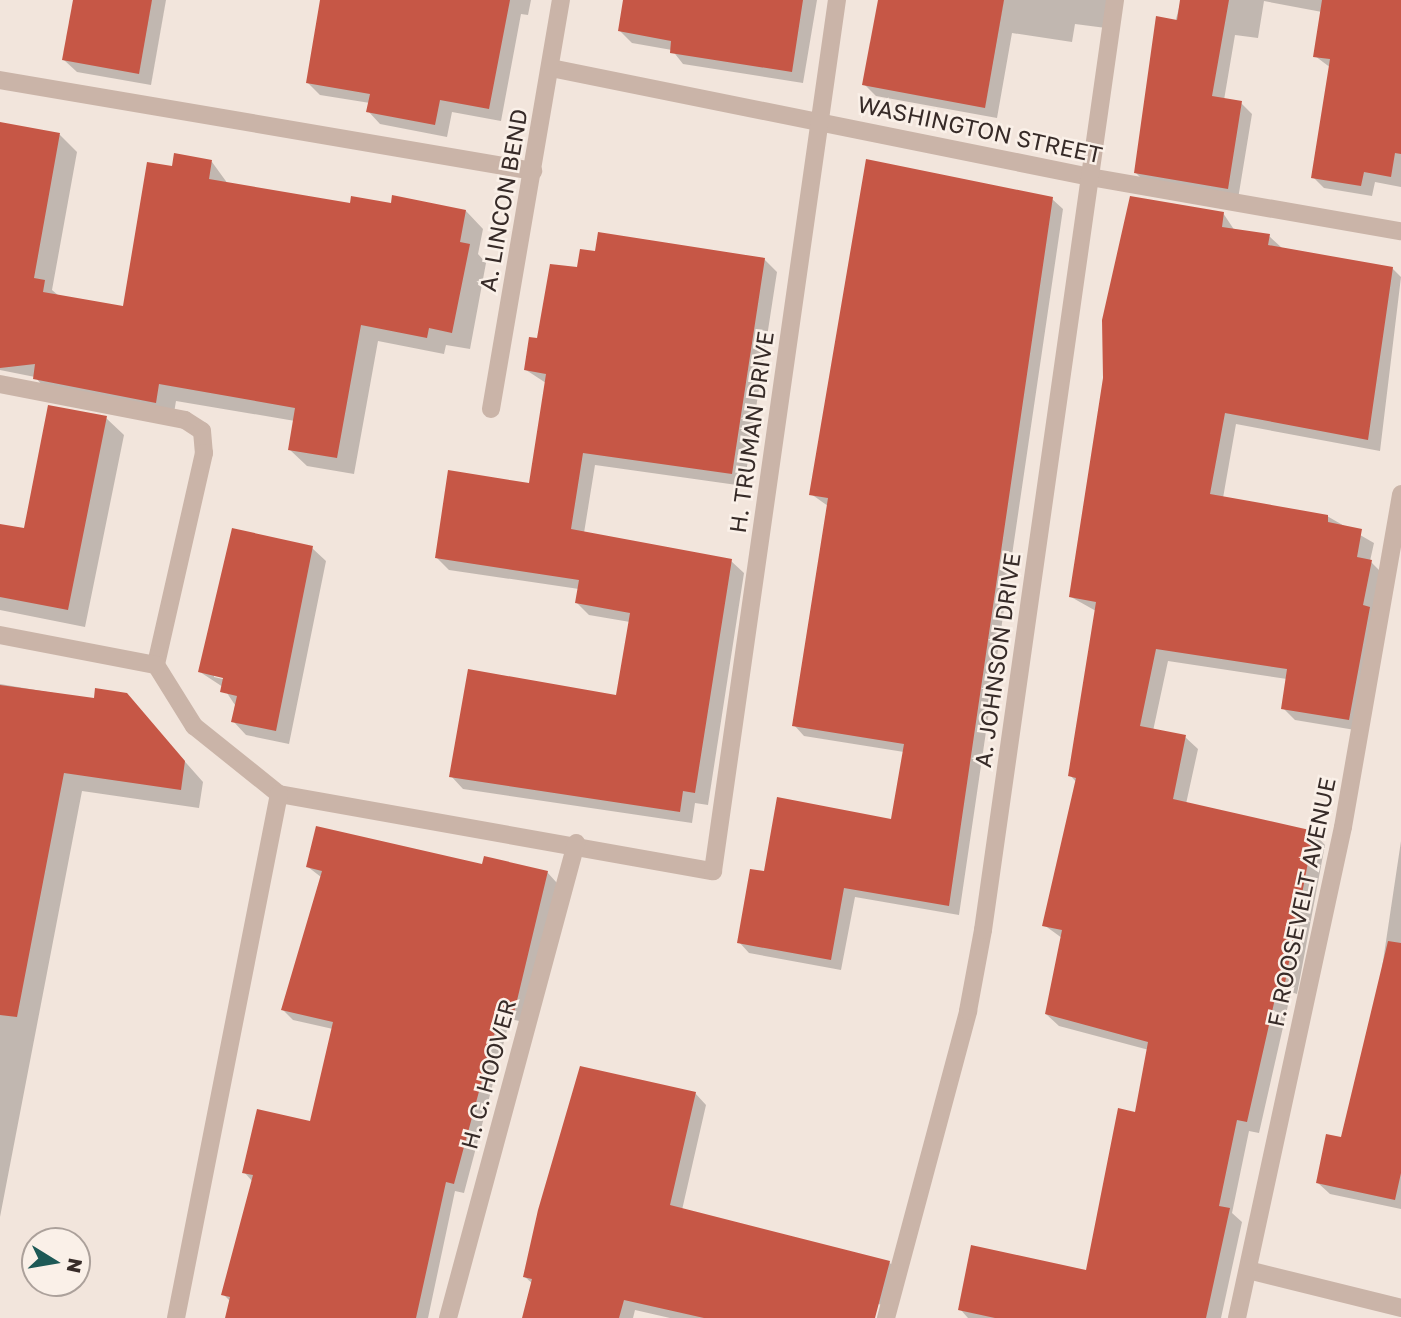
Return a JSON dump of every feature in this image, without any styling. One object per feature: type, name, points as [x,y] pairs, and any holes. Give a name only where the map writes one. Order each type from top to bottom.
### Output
[{"type":"street","name":"A. LINCON BEND","points":[[491,409],[561,0]]},
{"type":"street","name":"H. TRUMAN DRIVE","points":[[576,843],[713,871],[837,0]]},
{"type":"street","name":"A. JOHNSON DRIVE","points":[[886,1318],[968,1011],[983,930],[1115,0]]},
{"type":"street","name":"WASHINGTON STREET","points":[[551,68],[1090,177],[1401,231]]},
{"type":"street","points":[[0,80],[533,171]]},
{"type":"street","points":[[0,384],[185,420],[202,431],[204,453],[156,665],[194,726],[279,794],[576,843]]},
{"type":"street","name":"F. ROOSEVELT AVENUE","points":[[1237,1318],[1343,827],[1401,494]]},
{"type":"street","points":[[0,635],[156,665]]},
{"type":"street","points":[[176,1318],[279,794]]},
{"type":"street","name":"H. C. HOOVER","points":[[448,1318],[576,843]]},
{"type":"street","points":[[1248,1270],[1401,1308]]},
{"type":"building","points":[[73,0],[152,0],[139,74],[62,60]]},
{"type":"building","points":[[320,0],[510,0],[489,109],[440,100],[435,125],[366,112],[370,94],[306,83]]},
{"type":"building","points":[[623,0],[803,0],[792,72],[670,53],[671,41],[618,31]]},
{"type":"building","points":[[878,0],[1004,0],[985,108],[862,85]]},
{"type":"building","points":[[1180,0],[1229,0],[1212,96],[1242,101],[1228,189],[1134,173],[1156,16],[1177,20]]},
{"type":"building","points":[[1322,0],[1401,0],[1401,154],[1395,153],[1391,177],[1364,172],[1361,186],[1311,178],[1330,59],[1313,57]]},
{"type":"building","points":[[0,122],[60,133],[34,278],[45,280],[43,292],[123,306],[147,162],[172,166],[174,153],[212,160],[209,179],[350,203],[351,196],[391,203],[392,195],[466,210],[460,242],[470,244],[452,333],[429,328],[427,338],[361,325],[337,458],[288,450],[295,408],[159,384],[156,403],[33,379],[35,364],[0,368]]},
{"type":"building","points":[[866,159],[1053,197],[949,906],[844,888],[831,960],[737,943],[750,869],[764,871],[777,797],[891,819],[904,744],[792,726],[828,498],[809,495]]},
{"type":"building","points":[[1130,196],[1224,212],[1222,227],[1270,234],[1268,245],[1393,267],[1368,440],[1225,413],[1210,494],[1328,515],[1328,522],[1362,529],[1357,557],[1372,560],[1363,605],[1370,607],[1349,720],[1281,709],[1287,669],[1156,649],[1140,726],[1186,735],[1173,799],[1314,831],[1285,983],[1279,981],[1247,1122],[1237,1120],[1219,1206],[1230,1208],[1206,1318],[995,1318],[958,1310],[971,1245],[1086,1270],[1118,1108],[1135,1112],[1148,1042],[1045,1014],[1062,930],[1042,926],[1076,778],[1068,776],[1096,602],[1069,597],[1103,378],[1102,320]]},
{"type":"building","points":[[598,232],[765,258],[732,474],[583,453],[571,529],[732,559],[695,793],[683,791],[680,812],[449,777],[468,669],[616,695],[630,613],[575,603],[579,580],[435,558],[448,470],[529,483],[546,374],[524,370],[529,337],[537,338],[550,264],[577,267],[580,249],[595,251]]},
{"type":"building","points":[[48,405],[107,416],[68,610],[0,597],[0,524],[24,528]]},
{"type":"building","points":[[232,528],[313,546],[276,731],[231,722],[237,696],[220,692],[223,678],[198,672]]},
{"type":"building","points":[[0,685],[94,698],[95,688],[127,693],[185,761],[181,790],[64,773],[17,1017],[0,1015]]},
{"type":"building","points":[[316,826],[482,864],[484,856],[548,871],[514,1013],[501,1010],[454,1184],[446,1182],[416,1318],[225,1318],[230,1297],[221,1295],[253,1175],[242,1173],[257,1109],[310,1121],[333,1022],[281,1010],[322,871],[306,867]]},
{"type":"building","points":[[1388,941],[1401,943],[1401,1173],[1395,1200],[1316,1183],[1326,1134],[1341,1137]]},
{"type":"building","points":[[580,1066],[696,1092],[670,1205],[890,1261],[875,1318],[704,1318],[624,1300],[619,1318],[522,1318],[532,1279],[523,1277],[538,1210]]}]
